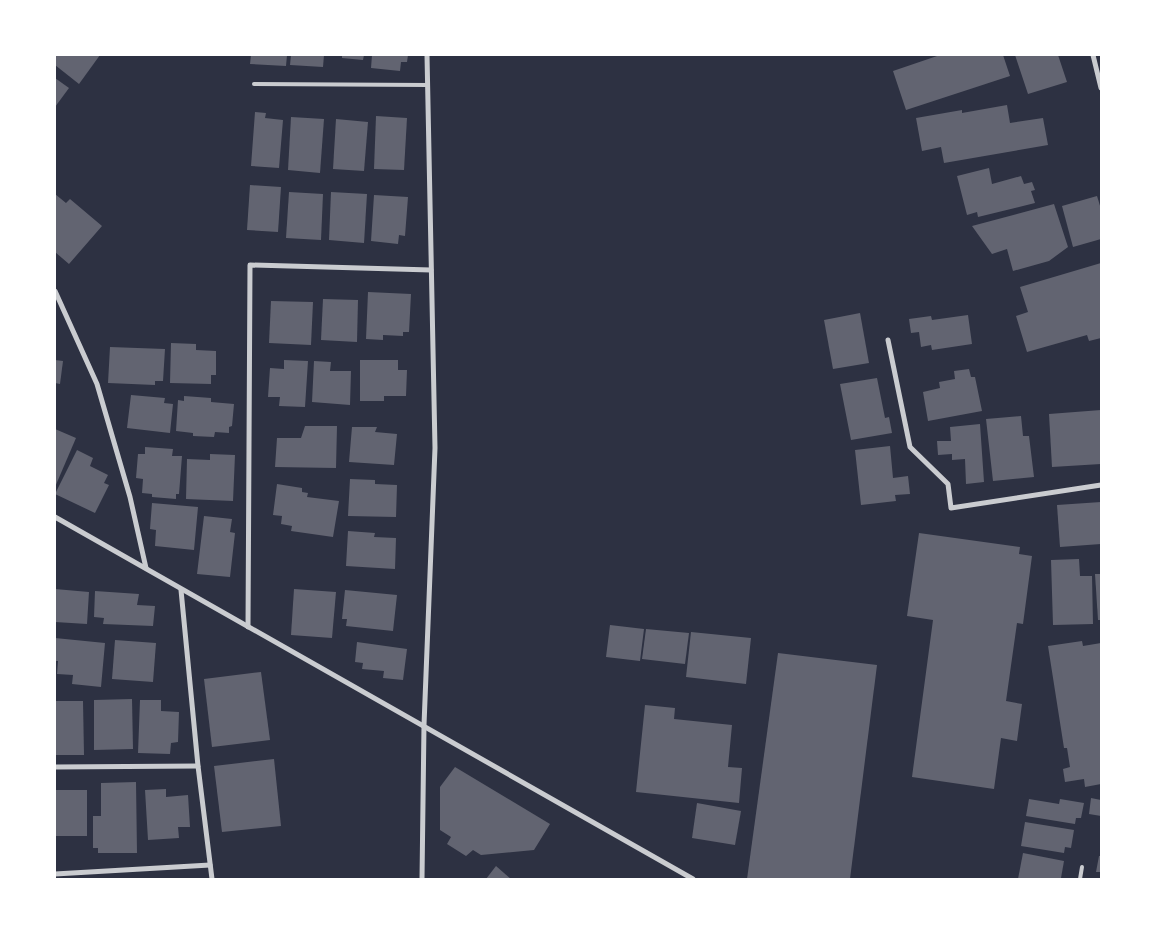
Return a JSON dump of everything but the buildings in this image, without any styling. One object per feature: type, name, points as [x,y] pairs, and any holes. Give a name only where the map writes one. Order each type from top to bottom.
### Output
[{"type":"street","points":[[422,879],[424,725],[434,448],[427,55]]},
{"type":"street","points":[[1093,55],[1101,88]]},
{"type":"street","points":[[248,626],[250,265],[430,270]]},
{"type":"street","points":[[55,290],[97,384],[130,497],[146,568]]},
{"type":"street","points":[[888,340],[910,447],[948,484],[951,508],[1101,485]]},
{"type":"street","points":[[55,517],[693,879]]},
{"type":"street","points":[[181,590],[198,766],[212,879]]},
{"type":"street","points":[[55,767],[198,766]]},
{"type":"street","points":[[55,874],[210,865]]},
{"type":"lane","points":[[254,84],[428,85]]},
{"type":"lane","points":[[1080,879],[1082,868]]}]
